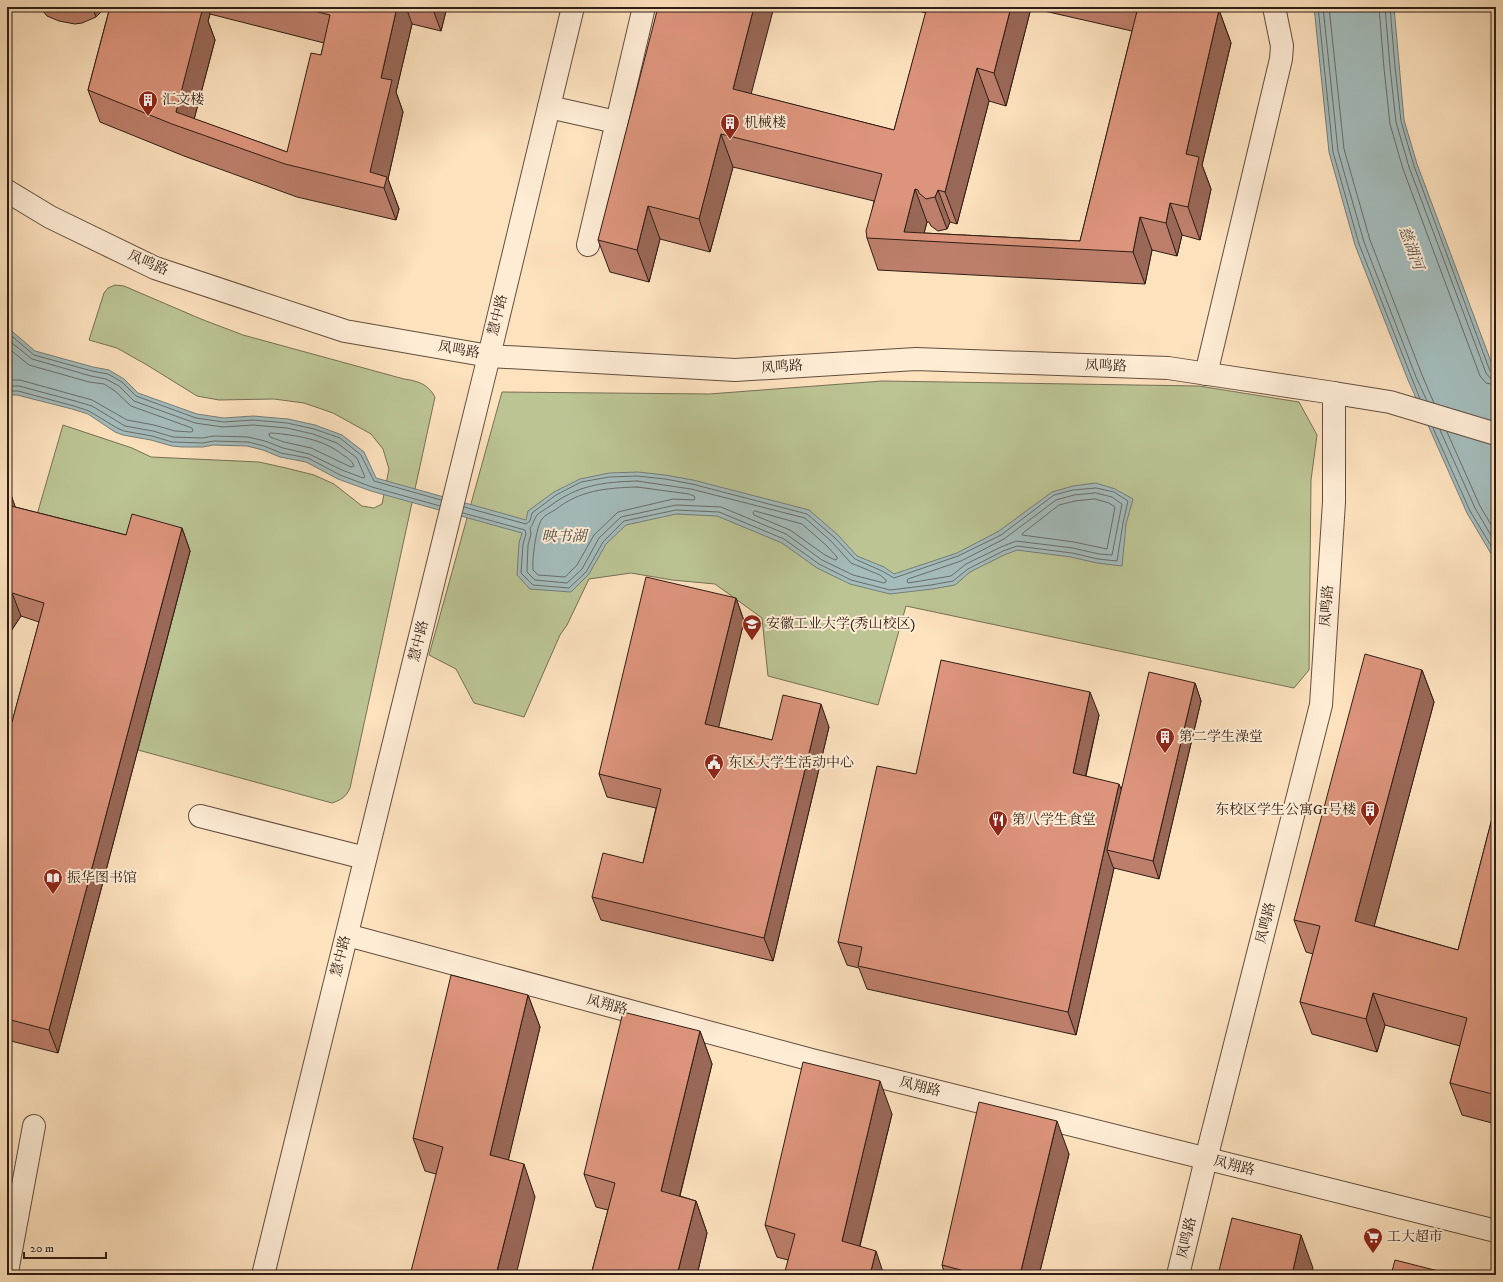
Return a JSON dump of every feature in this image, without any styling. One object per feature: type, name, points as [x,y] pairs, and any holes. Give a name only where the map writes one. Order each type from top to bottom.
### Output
[{"type":"street","name":"慧中路","points":[[263,1275],[489,356],[573,7]]},
{"type":"street","points":[[588,245],[644,7]]},
{"type":"street","points":[[1206,374],[1281,58],[1282,46],[1274,7]]},
{"type":"street","points":[[549,107],[616,122]]},
{"type":"street","name":"凤鸣路","points":[[7,191],[50,217],[155,268],[345,331],[489,356],[735,370],[916,359],[1168,368],[1334,393],[1334,502],[1321,705],[1178,1275]]},
{"type":"street","points":[[1334,393],[1390,402],[1496,434]]},
{"type":"street","points":[[200,816],[365,858]]},
{"type":"street","name":"凤翔路","points":[[346,935],[812,1060],[1496,1231]]},
{"type":"street","points":[[7,1272],[34,1126]]},
{"type":"green space","points":[[115,285],[124,286],[243,335],[418,382],[426,386],[435,397],[350,788],[345,796],[338,801],[332,803],[138,750],[190,551],[32,532],[63,425],[132,448],[151,457],[259,462],[314,475],[334,484],[362,506],[374,508],[382,504],[389,469],[383,449],[371,434],[333,413],[304,403],[274,399],[219,400],[197,396],[117,348],[89,340],[104,293],[108,288]]},
{"type":"green space","points":[[882,381],[1199,386],[1299,402],[1317,435],[1311,480],[1309,670],[1294,688],[906,606],[878,705],[768,676],[762,618],[715,584],[672,580],[631,573],[589,579],[567,625],[560,635],[524,717],[474,703],[456,669],[429,655],[502,392],[709,394]]},
{"type":"water","name":"慈湖河","points":[[1314,7],[1394,7],[1404,120],[1417,164],[1496,375],[1496,562],[1467,513],[1408,380],[1355,245],[1329,152]]},
{"type":"water","name":"映书湖","points":[[7,327],[35,351],[109,370],[124,379],[138,393],[197,414],[224,418],[253,416],[288,419],[315,425],[342,435],[364,452],[376,478],[526,520],[528,511],[554,492],[580,479],[609,473],[638,472],[665,475],[693,480],[809,510],[838,535],[857,556],[884,567],[894,574],[957,553],[999,531],[1052,492],[1073,486],[1096,483],[1115,489],[1133,499],[1126,524],[1122,566],[1097,563],[1071,557],[1017,550],[970,572],[955,585],[890,594],[850,584],[817,568],[782,543],[717,516],[676,514],[626,525],[606,544],[589,574],[571,592],[530,589],[517,575],[519,543],[522,533],[371,491],[338,479],[306,462],[280,457],[263,450],[247,446],[172,446],[151,440],[123,435],[115,432],[88,414],[72,409],[17,395],[7,395]]},
{"type":"building","points":[[110,7],[203,7],[176,112],[287,152],[311,53],[321,55],[330,15],[298,7],[397,7],[381,78],[392,80],[370,172],[387,177],[384,188],[285,164],[172,124],[88,90]]},
{"type":"building","name":"机械楼","points":[[658,7],[754,7],[733,89],[894,130],[927,7],[1011,7],[994,73],[977,68],[945,192],[938,190],[935,197],[926,199],[919,193],[918,190],[915,189],[904,232],[1080,241],[1138,7],[1205,7],[1219,10],[1186,154],[1199,157],[1188,207],[1170,203],[1166,223],[1140,217],[1133,252],[867,238],[866,231],[882,174],[721,134],[699,219],[648,206],[637,250],[598,240]]},
{"type":"building","name":"振华图书馆","points":[[7,505],[126,535],[132,514],[182,528],[49,1030],[7,1019],[7,720],[12,722],[44,603],[12,593],[7,602]]},
{"type":"building","name":"东区大学生活动中心","points":[[646,577],[736,598],[705,724],[772,740],[783,695],[821,704],[764,938],[592,897],[603,853],[643,863],[661,789],[599,774]]},
{"type":"building","points":[[1365,654],[1422,670],[1355,921],[1458,950],[1496,803],[1496,1095],[1450,1083],[1467,1018],[1373,993],[1366,1019],[1300,1002],[1320,926],[1294,920]]},
{"type":"building","name":"第八学生食堂","points":[[941,660],[1090,692],[1073,773],[1119,784],[1068,1012],[858,966],[862,947],[838,942],[877,766],[916,774]]},
{"type":"building","name":"第二学生澡堂","points":[[1149,672],[1195,683],[1153,861],[1107,850]]},
{"type":"building","points":[[451,975],[528,995],[490,1155],[524,1164],[496,1275],[410,1275],[443,1147],[413,1138]]},
{"type":"building","points":[[623,1012],[700,1031],[661,1191],[696,1201],[677,1275],[591,1275],[615,1183],[584,1174]]},
{"type":"building","points":[[803,1062],[880,1081],[842,1241],[876,1251],[870,1275],[784,1275],[795,1234],[765,1225]]},
{"type":"building","points":[[979,1102],[1057,1121],[1020,1275],[971,1275],[972,1273],[942,1265]]},
{"type":"building","points":[[1232,1218],[1301,1235],[1292,1275],[1218,1275]]},
{"type":"building","points":[[1395,1260],[1454,1275],[1391,1275]]},
{"type":"place","name":"汇文楼","points":[[148,117]]},
{"type":"place","name":"机械楼","points":[[730,140]]},
{"type":"place","name":"安徽工业大学(秀山校区)","points":[[752,641]]},
{"type":"place","name":"第二学生澡堂","points":[[1165,754]]},
{"type":"place","name":"东区大学生活动中心","points":[[714,780]]},
{"type":"place","name":"东校区学生公寓G1号楼","points":[[1370,827]]},
{"type":"place","name":"第八学生食堂","points":[[998,837]]},
{"type":"place","name":"振华图书馆","points":[[53,895]]},
{"type":"place","name":"工大超市","points":[[1373,1254]]}]
